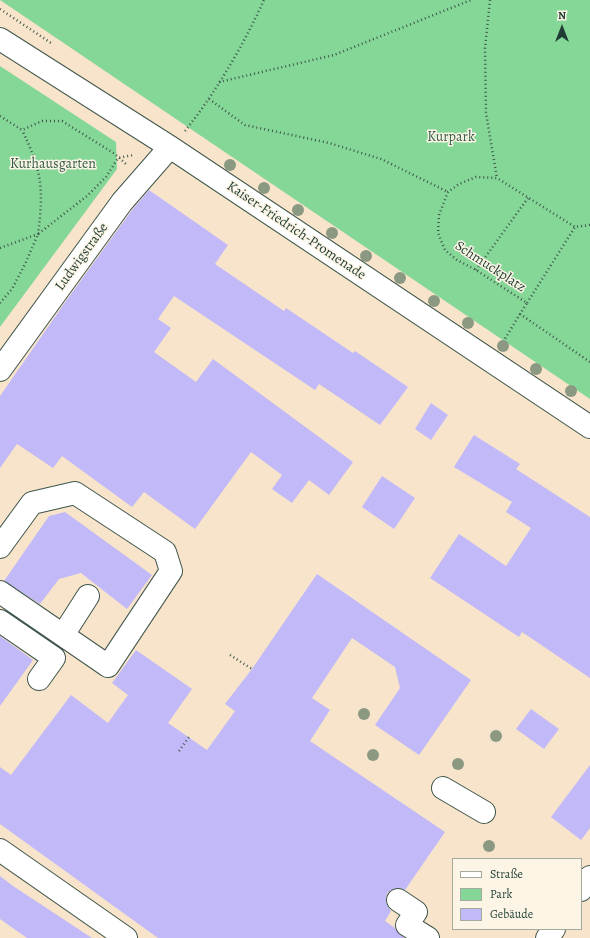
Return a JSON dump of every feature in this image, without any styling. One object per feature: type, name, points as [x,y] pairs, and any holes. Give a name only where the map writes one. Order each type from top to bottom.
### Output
[{"type":"street","name":"Kaiser-Friedrich-Promenade","points":[[0,39],[170,147],[590,427]]},
{"type":"street","name":"Ludwigstraße","points":[[0,370],[122,202],[170,147]]},
{"type":"street","points":[[0,547],[32,503],[75,493],[166,552],[171,571],[108,666],[0,592]]},
{"type":"street","points":[[63,635],[88,596]]},
{"type":"street","points":[[0,621],[54,658],[39,679]]},
{"type":"street","points":[[443,788],[484,812]]},
{"type":"street","points":[[0,850],[79,893],[126,938]]},
{"type":"street","points":[[582,889],[590,878]]},
{"type":"street","points":[[398,900],[416,912],[407,925],[428,938]]},
{"type":"street","points":[[547,938],[553,930]]},
{"type":"path","points":[[170,147],[186,131],[209,99],[253,24],[264,0]]},
{"type":"path","points":[[219,83],[334,54],[471,0]]},
{"type":"path","points":[[490,0],[485,48],[486,113],[497,178]]},
{"type":"path","points":[[209,99],[245,125],[329,143],[381,159],[448,192],[459,184],[476,177],[497,178],[575,227],[590,225]]},
{"type":"path","points":[[0,116],[22,130],[35,156],[42,186],[42,209],[38,234],[12,289],[0,303]]},
{"type":"path","points":[[22,130],[42,121],[62,121],[116,154],[118,158],[142,178]]},
{"type":"path","points":[[0,248],[38,234],[87,196],[106,177],[118,158]]},
{"type":"path","name":"Schmuckplatz","points":[[448,192],[439,214],[438,233],[445,250],[457,260],[476,270],[527,303],[520,314],[590,362]]},
{"type":"path","points":[[476,270],[528,198]]},
{"type":"path","points":[[527,303],[575,227]]},
{"type":"path","points":[[491,361],[520,314]]},
{"type":"path","points":[[230,655],[252,669]]},
{"type":"path","points":[[179,751],[189,737]]},
{"type":"green space","name":"Kurpark","points":[[0,0],[590,0],[590,399]]},
{"type":"green space","name":"Kurhausgarten","points":[[0,66],[116,142],[117,169],[0,327]]},
{"type":"building","points":[[149,190],[228,245],[215,264],[284,311],[286,308],[353,353],[355,351],[408,387],[380,425],[319,384],[315,390],[174,296],[158,319],[171,328],[154,352],[196,382],[213,359],[353,462],[329,495],[309,480],[292,503],[272,489],[282,475],[251,452],[195,529],[144,492],[132,507],[62,456],[53,468],[17,444],[0,468],[0,396],[66,301],[132,210]]},
{"type":"building","points":[[431,403],[448,415],[431,440],[415,429]]},
{"type":"building","points":[[474,435],[520,464],[516,469],[590,517],[590,678],[522,632],[519,637],[430,578],[459,534],[506,566],[531,528],[506,512],[512,502],[454,467]]},
{"type":"building","points":[[382,476],[415,498],[394,529],[362,507]]},
{"type":"building","points":[[65,512],[152,575],[127,609],[81,573],[59,579],[40,604],[4,581],[49,516]]},
{"type":"building","points":[[317,574],[471,680],[419,755],[375,725],[400,688],[395,667],[352,638],[312,698],[330,710],[310,741],[445,832],[405,890],[399,888],[393,889],[387,893],[387,905],[391,911],[385,921],[395,928],[404,938],[158,938],[0,824],[0,767],[11,775],[71,695],[108,723],[128,695],[112,683],[136,650],[192,689],[168,723],[207,750],[235,711],[225,704],[252,669]]},
{"type":"building","points":[[0,636],[33,660],[0,706]]},
{"type":"building","points":[[531,709],[559,729],[544,749],[516,729]]},
{"type":"building","points":[[590,765],[590,828],[581,840],[551,817]]},
{"type":"building","points":[[0,876],[92,938],[27,938],[0,919]]}]
